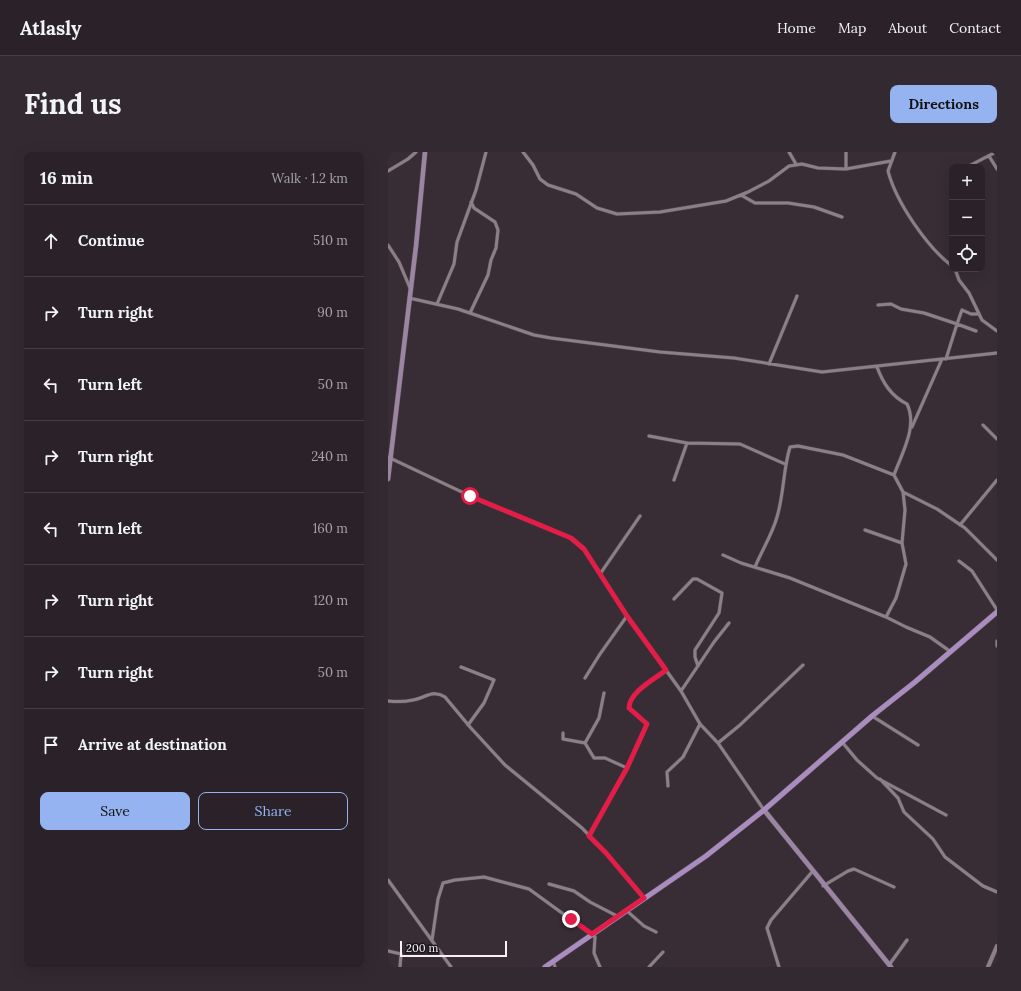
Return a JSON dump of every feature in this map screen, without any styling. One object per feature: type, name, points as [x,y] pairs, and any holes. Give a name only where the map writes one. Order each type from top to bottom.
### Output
[{"type":"main road","points":[[388,479],[389,458],[425,152]]},
{"type":"main road","points":[[545,967],[706,856],[764,810],[872,716],[951,652],[997,611]]},
{"type":"main road","points":[[764,810],[823,886],[890,966]]},
{"type":"street","points":[[388,171],[408,159],[416,152]]},
{"type":"street","points":[[437,304],[454,264],[458,242],[481,175],[486,152]]},
{"type":"street","points":[[523,152],[533,165],[540,179],[548,185],[576,194],[597,208],[617,214],[660,212],[726,201],[769,181],[789,166],[796,164],[846,169],[891,161]]},
{"type":"street","points":[[789,152],[796,164]]},
{"type":"street","points":[[846,152],[846,169]]},
{"type":"street","points":[[895,152],[888,171],[897,198],[929,243],[949,263]]},
{"type":"street","points":[[973,164],[996,152]]},
{"type":"street","points":[[990,156],[997,169]]},
{"type":"street","points":[[741,195],[755,203],[788,203],[814,207],[842,217]]},
{"type":"street","points":[[470,313],[488,275],[491,260],[496,248],[498,230],[495,222],[474,208],[471,202]]},
{"type":"street","points":[[388,245],[399,262],[410,288]]},
{"type":"street","points":[[956,272],[959,280],[969,293],[982,320],[997,331]]},
{"type":"street","points":[[769,364],[797,296]]},
{"type":"street","points":[[409,298],[470,313],[551,338],[660,352],[734,358],[822,372],[997,353]]},
{"type":"street","points":[[878,305],[891,304],[901,309],[924,313],[976,331]]},
{"type":"street","points":[[894,475],[911,430],[944,359],[962,310],[971,314],[978,314]]},
{"type":"street","points":[[877,367],[887,388],[907,404],[911,411],[911,430]]},
{"type":"street","points":[[983,425],[997,440]]},
{"type":"street","points":[[649,436],[687,443],[740,444],[785,464]]},
{"type":"street","points":[[674,480],[687,443]]},
{"type":"street","points":[[755,567],[762,550],[772,534],[778,515],[785,464],[790,447],[798,446],[843,455],[894,475],[903,492],[905,510],[902,543],[906,564],[896,598],[886,617]]},
{"type":"street","points":[[389,458],[483,502],[571,538],[584,549],[627,616],[681,691],[700,724],[718,743],[764,810]]},
{"type":"street","points":[[960,525],[997,480]]},
{"type":"street","points":[[903,492],[937,509],[960,525],[997,560]]},
{"type":"street","points":[[600,574],[640,516]]},
{"type":"street","points":[[865,530],[902,543]]},
{"type":"street","points":[[723,555],[741,563],[790,578],[886,617],[906,628],[930,637],[951,652]]},
{"type":"street","points":[[959,561],[972,571],[997,611]]},
{"type":"street","points":[[674,599],[693,579],[697,579],[722,593],[719,613],[695,650],[695,657],[698,666]]},
{"type":"street","points":[[585,678],[627,616]]},
{"type":"street","points":[[681,691],[714,642],[729,623]]},
{"type":"street","points":[[997,641],[997,646]]},
{"type":"street","points":[[718,743],[740,725],[803,665]]},
{"type":"street","points":[[461,667],[494,680],[484,703],[468,725]]},
{"type":"street","points":[[589,836],[627,768],[647,724],[629,708],[629,703],[636,693],[666,670]]},
{"type":"street","points":[[388,701],[400,703],[421,698],[431,693],[441,694],[446,697],[468,725],[505,765],[582,828],[606,853],[644,898]]},
{"type":"street","points":[[585,743],[599,718],[604,694]]},
{"type":"street","points":[[872,716],[918,745]]},
{"type":"street","points":[[668,786],[667,772],[683,757],[700,724]]},
{"type":"street","points":[[563,732],[563,739],[585,743],[594,758],[605,758],[627,768]]},
{"type":"street","points":[[842,742],[865,768],[880,779],[946,815]]},
{"type":"street","points":[[880,779],[898,798],[904,812],[933,838],[945,857],[983,886],[997,892]]},
{"type":"street","points":[[823,886],[854,869],[894,887]]},
{"type":"street","points":[[779,967],[767,928],[771,920],[812,872]]},
{"type":"street","points":[[432,940],[438,898],[443,884],[455,880],[484,876],[529,889],[592,934],[596,939],[594,953],[600,967]]},
{"type":"street","points":[[388,880],[451,967]]},
{"type":"street","points":[[549,884],[574,891],[590,902],[619,917]]},
{"type":"street","points":[[627,911],[632,917],[656,932]]},
{"type":"street","points":[[890,966],[907,940]]},
{"type":"street","points":[[988,967],[997,946]]},
{"type":"street","points":[[388,951],[401,954],[400,967]]},
{"type":"street","points":[[649,967],[663,952]]},
{"type":"street","points":[[553,961],[555,967]]},
{"type":"route","points":[[470,496],[571,538],[578,543],[584,549],[627,616],[666,670],[636,693],[629,703],[629,708],[647,724],[609,803],[589,836],[606,853],[644,898],[619,917],[592,934],[571,919]]}]
